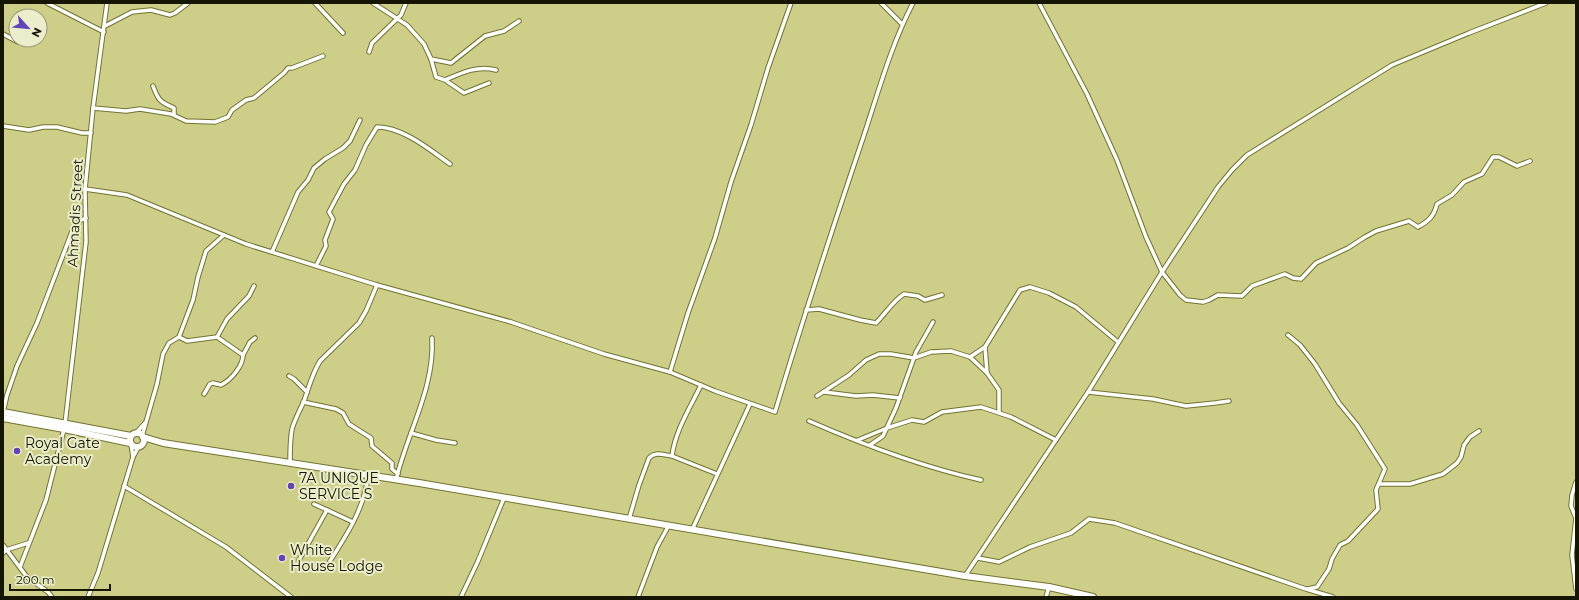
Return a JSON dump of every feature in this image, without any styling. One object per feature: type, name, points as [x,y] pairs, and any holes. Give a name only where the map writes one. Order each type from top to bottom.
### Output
[{"type":"highway","points":[[3,412],[137,440],[368,476],[397,477],[504,498],[965,576],[1049,588],[1093,597]]},
{"type":"highway","points":[[3,418],[65,426]]},
{"type":"street","points":[[47,3],[104,32]]},
{"type":"street","name":"Ahmadis Street","points":[[20,567],[28,543],[32,538],[46,500],[65,426],[86,242],[85,189],[90,133],[107,3]]},
{"type":"street","points":[[105,26],[132,12],[151,10],[170,15],[188,3]]},
{"type":"street","points":[[314,3],[343,33]]},
{"type":"street","points":[[373,3],[407,25],[424,44],[431,59],[436,77],[445,80],[464,93],[489,83]]},
{"type":"street","points":[[369,52],[372,43],[401,15],[406,3]]},
{"type":"street","points":[[670,372],[688,313],[715,238],[731,182],[752,125],[768,68],[791,3]]},
{"type":"street","points":[[881,3],[902,24]]},
{"type":"street","points":[[85,189],[126,195],[246,244],[377,285],[504,320],[604,354],[670,372],[750,404],[775,412],[806,310],[902,24],[913,3]]},
{"type":"street","points":[[1039,3],[1087,94],[1117,160],[1146,237],[1162,272],[1180,295],[1186,300],[1203,302],[1218,295],[1242,296],[1252,286],[1284,274],[1293,278],[1301,279],[1316,264],[1348,248],[1376,231],[1409,221],[1418,227],[1429,221],[1435,212],[1437,204],[1452,195],[1464,182],[1482,174],[1493,157],[1517,166],[1530,161]]},
{"type":"street","points":[[965,576],[1088,392],[1162,272],[1218,186],[1247,155],[1392,66],[1469,33],[1546,3]]},
{"type":"street","points":[[431,59],[451,63],[485,36],[504,31],[519,21]]},
{"type":"street","points":[[93,108],[126,111],[140,109],[174,116],[186,121],[215,122],[228,117],[232,110],[246,100],[254,98],[288,68],[292,68],[323,56]]},
{"type":"street","points":[[445,80],[469,70],[489,68],[496,70]]},
{"type":"street","points":[[153,86],[157,98],[164,104],[174,108],[174,116]]},
{"type":"street","points":[[272,252],[298,192],[308,180],[314,168],[343,148],[350,141],[360,120]]},
{"type":"street","points":[[3,126],[29,130],[43,127],[58,127],[82,133],[90,133]]},
{"type":"street","points":[[316,266],[326,246],[325,240],[333,219],[329,212],[332,205],[344,184],[355,170],[366,145],[377,126],[401,133],[426,146],[450,164]]},
{"type":"street","points":[[3,412],[17,366],[37,323],[73,229],[79,221],[86,218]]},
{"type":"street","points":[[88,597],[98,573],[137,440],[145,422],[157,384],[163,354],[169,343],[179,337],[193,300],[206,252],[224,234]]},
{"type":"street","points":[[290,463],[292,429],[310,381],[320,361],[359,323],[366,312],[377,285]]},
{"type":"street","points":[[217,337],[227,319],[249,296],[254,286]]},
{"type":"street","points":[[970,357],[985,347],[1020,290],[1030,286],[1049,293],[1076,307],[1118,342]]},
{"type":"street","points":[[806,310],[819,309],[876,323],[896,299],[904,294],[918,296],[925,300],[942,295]]},
{"type":"street","points":[[870,445],[883,436],[900,398],[914,358],[933,322]]},
{"type":"street","points":[[1288,335],[1300,345],[1315,364],[1336,399],[1357,426],[1385,469],[1376,490],[1378,509],[1348,541],[1340,545],[1332,559],[1329,569],[1317,587],[1306,590]]},
{"type":"street","points":[[179,337],[187,341],[217,337],[243,355]]},
{"type":"street","points":[[204,394],[210,384],[213,383],[221,386],[231,377],[242,362],[243,355],[250,342],[255,338]]},
{"type":"street","points":[[397,477],[428,380],[432,338]]},
{"type":"street","points":[[985,347],[987,374]]},
{"type":"street","points":[[817,396],[849,376],[866,360],[879,354],[891,354],[914,358],[931,352],[951,350],[970,357],[987,374],[999,390],[999,412]]},
{"type":"street","points":[[289,376],[294,379],[306,392]]},
{"type":"street","points":[[672,456],[678,433],[701,385]]},
{"type":"street","points":[[824,392],[856,396],[873,395],[900,398]]},
{"type":"street","points":[[1088,392],[1153,399],[1186,406],[1229,401]]},
{"type":"street","points":[[303,402],[336,409],[343,412],[349,424],[362,434],[371,438],[372,446],[392,463],[392,469],[397,477]]},
{"type":"street","points":[[692,530],[750,404]]},
{"type":"street","points":[[858,440],[912,420],[924,422],[942,412],[981,407],[999,412],[1056,440]]},
{"type":"street","points":[[809,421],[870,445],[946,472],[981,480]]},
{"type":"street","points":[[133,457],[137,440],[145,422]]},
{"type":"street","points":[[1379,484],[1410,484],[1443,474],[1457,463],[1461,457],[1464,445],[1470,437],[1479,431]]},
{"type":"street","points":[[411,433],[436,440],[455,443]]},
{"type":"street","points":[[629,519],[639,485],[649,458],[652,455],[672,456],[717,474]]},
{"type":"street","points":[[330,561],[349,532],[367,486],[368,476]]},
{"type":"street","points":[[1576,482],[1572,495],[1571,506],[1576,518],[1572,555],[1576,589]]},
{"type":"street","points":[[124,486],[226,547],[291,597]]},
{"type":"street","points":[[461,597],[478,562],[504,498]]},
{"type":"street","points":[[314,504],[353,522]]},
{"type":"street","points":[[299,560],[327,510]]},
{"type":"street","points":[[978,558],[999,562],[1030,547],[1071,533],[1089,519],[1115,523],[1306,590],[1334,597]]},
{"type":"street","points":[[638,597],[657,547],[669,525]]},
{"type":"street","points":[[5,551],[28,543]]},
{"type":"street","points":[[3,545],[5,551],[27,577],[48,592],[52,597]]},
{"type":"street","points":[[1046,597],[1049,588]]},
{"type":"place","name":"Royal Gate Academy","points":[[17,451]]},
{"type":"place","name":"7A UNIQUE SERVICE S","points":[[291,486]]},
{"type":"place","name":"White House Lodge","points":[[282,558]]}]
